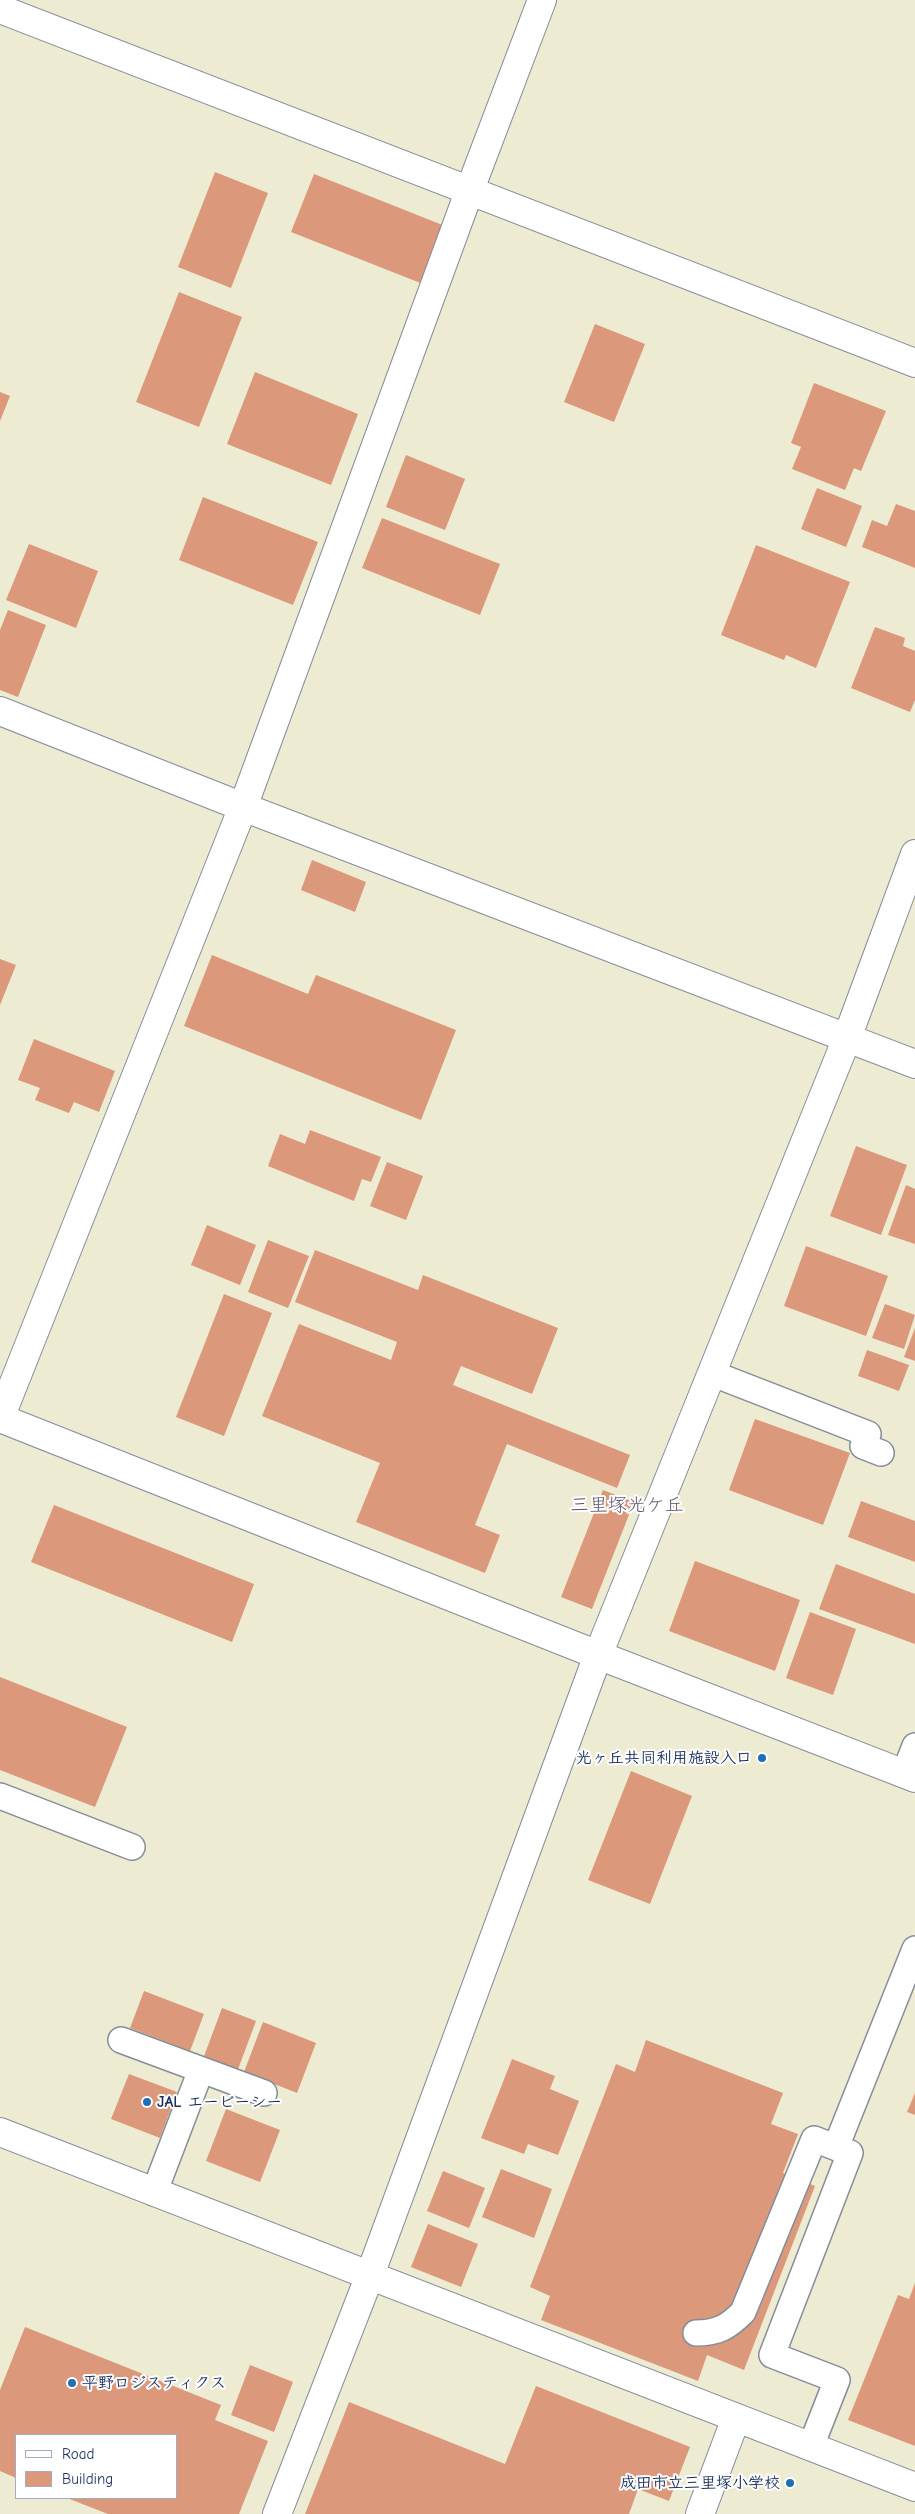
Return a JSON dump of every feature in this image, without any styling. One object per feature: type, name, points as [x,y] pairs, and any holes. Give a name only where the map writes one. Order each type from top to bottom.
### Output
[{"type":"street","points":[[542,0],[469,192],[243,807],[0,1418],[598,1655],[910,1776]]},
{"type":"street","points":[[0,9],[469,192],[915,362]]},
{"type":"street","points":[[0,711],[243,807],[915,1064]]},
{"type":"street","points":[[277,2514],[370,2276],[598,1655],[847,1038],[915,854]]},
{"type":"street","points":[[0,2132],[915,2486]]},
{"type":"street","points":[[700,2514],[736,2418]]},
{"type":"lane","points":[[711,1373],[868,1434],[863,1446],[881,1453]]},
{"type":"lane","points":[[910,1776],[915,1746]]},
{"type":"lane","points":[[0,1796],[132,1847]]},
{"type":"lane","points":[[836,2147],[915,1949]]},
{"type":"lane","points":[[121,2040],[264,2093]]},
{"type":"lane","points":[[154,2193],[200,2070]]},
{"type":"lane","points":[[696,2334],[711,2333],[727,2328],[743,2312],[814,2139],[850,2153],[772,2355],[836,2380],[811,2446]]},
{"type":"building","points":[[215,172],[268,193],[231,288],[178,267]]},
{"type":"building","points":[[314,174],[445,226],[423,284],[291,232]]},
{"type":"building","points":[[179,292],[242,317],[199,427],[136,402]]},
{"type":"building","points":[[595,324],[645,344],[614,422],[564,402]]},
{"type":"building","points":[[255,372],[358,414],[331,485],[227,444]]},
{"type":"building","points":[[814,383],[886,411],[861,471],[854,468],[845,490],[792,469],[801,447],[791,443]]},
{"type":"building","points":[[0,392],[10,396],[0,421]]},
{"type":"building","points":[[406,455],[465,479],[445,530],[386,507]]},
{"type":"building","points":[[817,488],[862,506],[846,547],[801,529]]},
{"type":"building","points":[[203,497],[318,542],[293,605],[179,560]]},
{"type":"building","points":[[896,504],[915,511],[915,568],[862,547],[872,520],[887,526]]},
{"type":"building","points":[[382,518],[500,564],[480,615],[362,568]]},
{"type":"building","points":[[29,544],[98,571],[76,628],[6,600]]},
{"type":"building","points":[[756,545],[850,582],[816,668],[786,655],[784,660],[721,635]]},
{"type":"building","points":[[8,610],[46,625],[18,697],[0,690],[0,630]]},
{"type":"building","points":[[875,627],[905,638],[903,646],[915,651],[915,700],[910,712],[851,688]]},
{"type":"building","points":[[312,860],[366,882],[355,912],[301,890]]},
{"type":"building","points":[[212,955],[308,994],[316,975],[456,1030],[421,1120],[184,1026]]},
{"type":"building","points":[[0,959],[16,965],[0,1005]]},
{"type":"building","points":[[34,1039],[115,1071],[99,1112],[74,1102],[69,1113],[35,1100],[40,1088],[18,1080]]},
{"type":"building","points":[[310,1130],[381,1157],[371,1182],[362,1179],[354,1201],[268,1166],[280,1134],[305,1144]]},
{"type":"building","points":[[856,1146],[907,1165],[881,1235],[830,1216]]},
{"type":"building","points":[[387,1162],[423,1176],[406,1220],[370,1206]]},
{"type":"building","points":[[906,1185],[915,1189],[915,1244],[888,1235]]},
{"type":"building","points":[[207,1225],[256,1245],[240,1285],[191,1265]]},
{"type":"building","points":[[268,1240],[309,1256],[288,1308],[248,1292]]},
{"type":"building","points":[[806,1246],[888,1276],[866,1336],[784,1306]]},
{"type":"building","points":[[315,1250],[418,1290],[423,1275],[558,1328],[532,1394],[461,1366],[453,1385],[630,1455],[617,1488],[507,1444],[475,1525],[500,1535],[485,1573],[356,1522],[380,1463],[262,1416],[299,1324],[391,1360],[397,1342],[295,1302]]},
{"type":"building","points":[[224,1294],[272,1313],[224,1436],[176,1417]]},
{"type":"building","points":[[885,1304],[915,1315],[904,1349],[872,1338]]},
{"type":"building","points":[[915,1328],[915,1361],[904,1357]]},
{"type":"building","points":[[867,1350],[909,1365],[899,1391],[858,1376]]},
{"type":"building","points":[[755,1419],[850,1453],[823,1525],[729,1490]]},
{"type":"building","points":[[603,1490],[634,1502],[592,1609],[561,1597]]},
{"type":"building","points":[[861,1501],[915,1521],[915,1562],[848,1537]]},
{"type":"building","points":[[54,1505],[254,1584],[232,1642],[31,1562]]},
{"type":"building","points":[[695,1561],[800,1600],[775,1671],[669,1631]]},
{"type":"building","points":[[836,1564],[915,1594],[915,1644],[819,1609]]},
{"type":"building","points":[[810,1612],[856,1629],[833,1695],[786,1678]]},
{"type":"building","points":[[0,1677],[127,1727],[95,1807],[0,1770]]},
{"type":"building","points":[[631,1771],[692,1796],[650,1904],[588,1880]]},
{"type":"building","points":[[144,1991],[204,2014],[190,2051],[130,2028]]},
{"type":"building","points":[[222,2008],[256,2021],[237,2072],[203,2059]]},
{"type":"building","points":[[263,2022],[316,2043],[297,2093],[244,2072]]},
{"type":"building","points":[[646,2040],[783,2093],[771,2124],[798,2134],[783,2173],[815,2186],[744,2370],[707,2355],[698,2381],[541,2320],[550,2296],[530,2287],[616,2064],[635,2072]]},
{"type":"building","points":[[512,2059],[555,2076],[550,2089],[579,2101],[558,2155],[528,2144],[524,2154],[481,2138]]},
{"type":"building","points":[[129,2074],[177,2092],[160,2138],[111,2119]]},
{"type":"building","points":[[915,2093],[915,2115],[907,2112]]},
{"type":"building","points":[[226,2109],[280,2130],[260,2182],[206,2161]]},
{"type":"building","points":[[501,2169],[552,2189],[534,2238],[482,2217]]},
{"type":"building","points":[[443,2171],[485,2188],[469,2228],[427,2211]]},
{"type":"building","points":[[428,2224],[478,2244],[461,2287],[411,2267]]},
{"type":"building","points":[[915,2283],[915,2446],[848,2420],[898,2295],[909,2299]]},
{"type":"building","points":[[25,2327],[221,2405],[215,2420],[268,2441],[239,2514],[108,2514],[70,2499],[178,2499],[178,2434],[15,2434],[15,2478],[0,2471],[0,2390]]},
{"type":"building","points":[[250,2365],[293,2382],[274,2432],[231,2415]]},
{"type":"building","points":[[536,2386],[690,2447],[669,2501],[638,2489],[629,2514],[305,2514],[349,2402],[505,2464]]},
{"type":"place","name":"光ヶ丘共同利用施設入口","points":[[762,1758]]},
{"type":"place","name":"JAL エービーシー","points":[[147,2102]]},
{"type":"place","name":"平野ロジスティクス","points":[[72,2383]]},
{"type":"place","name":"成田市立三里塚小学校","points":[[790,2483]]},
{"type":"district","name":"三里塚光ケ丘","points":[[627,1506]]}]
